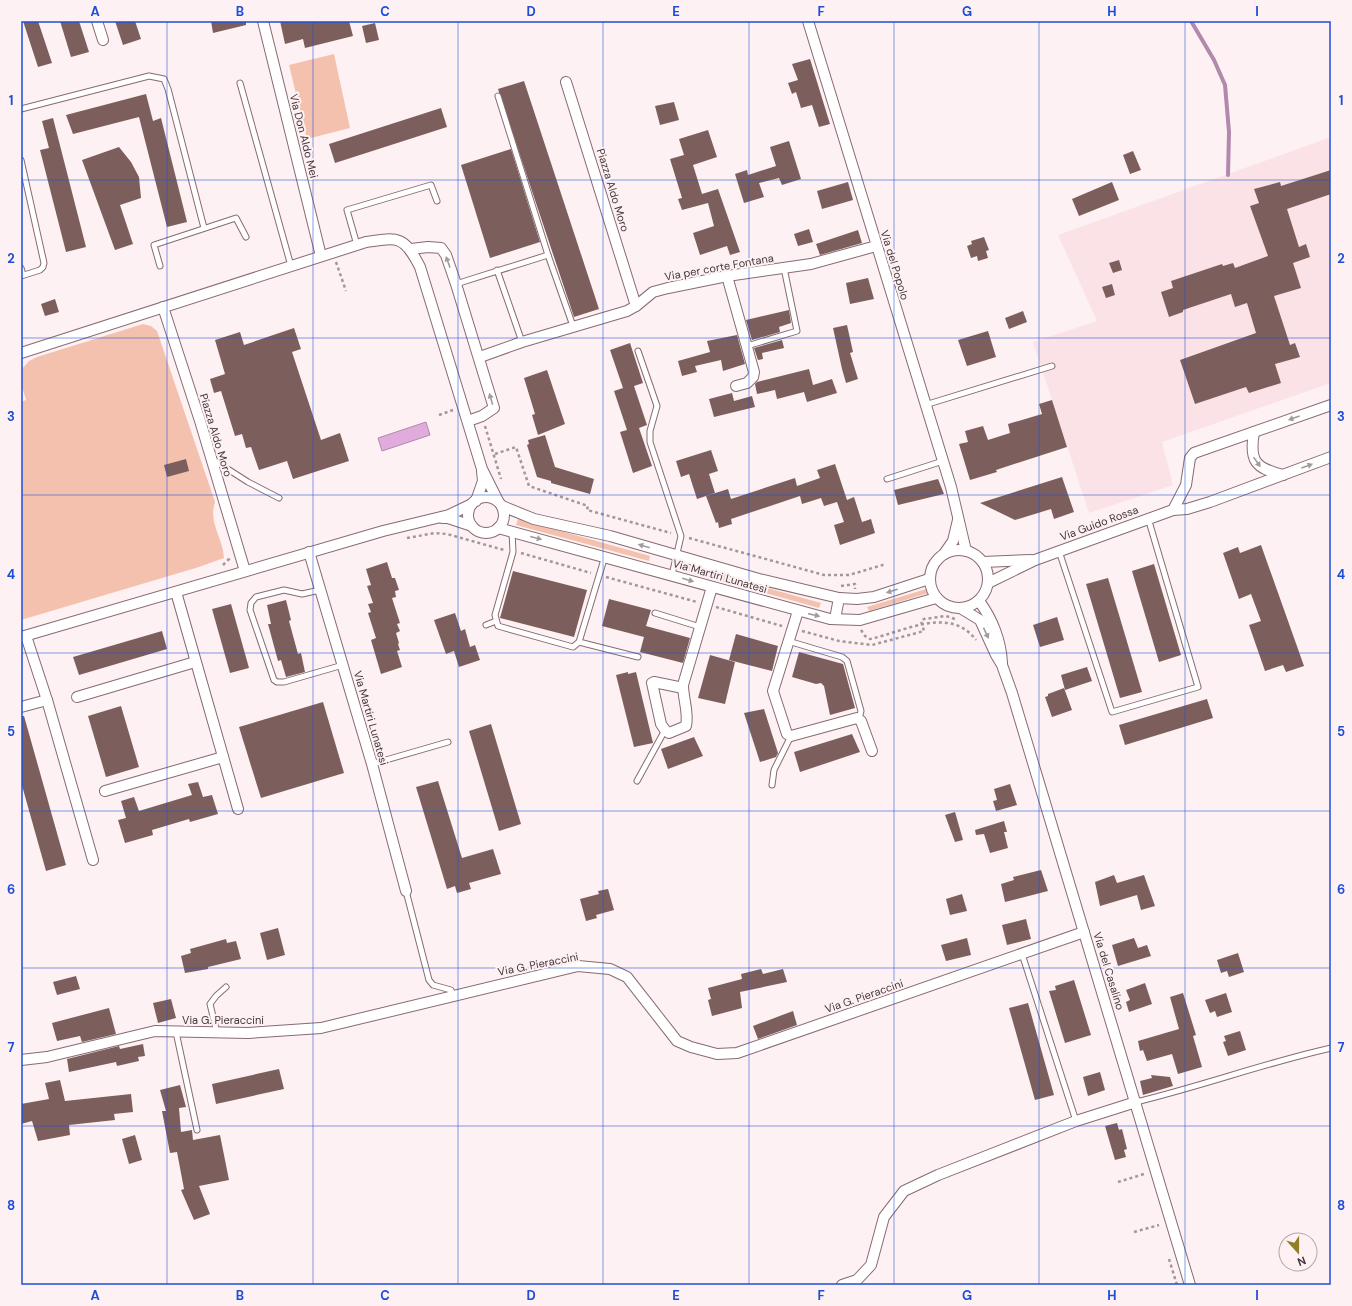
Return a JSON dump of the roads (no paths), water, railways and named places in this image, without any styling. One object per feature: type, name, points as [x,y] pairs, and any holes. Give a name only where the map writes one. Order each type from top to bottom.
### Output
[{"type":"street","points":[[96,21],[103,40]]},
{"type":"street","name":"Via Don Aldo Mei","points":[[263,21],[321,256]]},
{"type":"street","name":"Via del Popolo","points":[[808,21],[943,461],[966,551]]},
{"type":"street","name":"Piazza Aldo Moro","points":[[566,82],[636,306]]},
{"type":"street","points":[[21,353],[357,245],[391,238],[402,241],[411,249],[420,267],[482,469],[483,481],[469,515],[472,526]]},
{"type":"street","name":"Via per corte Fontana","points":[[480,357],[522,342],[627,310],[636,306],[653,292],[727,276],[811,264],[876,246]]},
{"type":"street","points":[[411,249],[428,247],[441,248],[446,255],[456,284],[480,357],[494,408],[482,416],[468,421]]},
{"type":"street","points":[[727,276],[754,377],[748,383],[736,386]]},
{"type":"street","name":"Piazza Aldo Moro","points":[[163,307],[245,571]]},
{"type":"street","points":[[1173,510],[1186,485],[1190,458],[1194,454],[1331,405]]},
{"type":"street","points":[[1254,432],[1251,446],[1255,462],[1261,467],[1283,475]]},
{"type":"street","name":"Via Guido Rossa","points":[[988,583],[1035,560],[1148,518],[1173,510],[1187,509],[1210,502],[1331,457]]},
{"type":"street","points":[[482,469],[500,503],[504,518],[498,528]]},
{"type":"street","name":"Via Martiri Lunatesi","points":[[93,860],[47,700],[23,637],[383,530],[459,511],[486,497],[534,520],[610,536],[676,556],[839,598],[857,599],[874,597],[929,579]]},
{"type":"street","name":"Via del Popolo","points":[[944,554],[953,541],[958,516]]},
{"type":"street","name":"Via Martiri Lunatesi","points":[[434,518],[448,518],[472,526],[481,532],[493,531],[498,528],[605,556],[798,611],[835,619],[860,620],[936,598]]},
{"type":"street","points":[[959,550],[966,551],[973,553],[983,562],[986,568],[988,583],[984,596],[979,601],[968,607],[948,607],[936,598],[932,592],[929,579],[933,565],[944,554],[959,550]]},
{"type":"street","name":"Via Martiri Lunatesi","points":[[308,552],[372,764],[406,891]]},
{"type":"street","name":"Via Guido Rossa","points":[[983,562],[1035,560]]},
{"type":"street","points":[[683,688],[654,682],[652,683],[662,724],[665,730],[669,733],[686,726],[688,716],[683,688],[712,586]]},
{"type":"street","points":[[176,592],[238,809]]},
{"type":"street","points":[[835,619],[839,598]]},
{"type":"street","name":"Via del Casalino","points":[[979,601],[985,610],[998,638],[1002,652],[1002,665]]},
{"type":"street","name":"Via del Casalino","points":[[962,608],[980,620],[1002,665],[1136,1102],[1190,1285]]},
{"type":"street","points":[[798,611],[772,691],[788,734],[791,736],[852,719],[859,719],[872,751]]},
{"type":"street","points":[[77,697],[195,662]]},
{"type":"street","points":[[21,707],[47,700]]},
{"type":"street","points":[[105,791],[223,757]]},
{"type":"street","name":"Via G. Pieraccini","points":[[21,1060],[47,1057],[155,1031],[248,1033],[321,1028],[578,966],[610,969],[627,977],[677,1041],[691,1047],[717,1054],[737,1053],[1084,932]]},
{"type":"street","points":[[842,1285],[857,1280],[871,1265],[884,1217],[904,1191],[938,1175],[1076,1121],[1136,1102]]},
{"type":"lane","points":[[21,109],[149,76],[164,79],[168,89],[204,228]]},
{"type":"lane","points":[[240,83],[291,266]]},
{"type":"lane","points":[[498,96],[548,254],[573,326]]},
{"type":"lane","points":[[21,160],[23,178],[44,263],[44,267],[40,270],[22,276],[21,268]]},
{"type":"lane","points":[[357,245],[347,210],[431,185],[437,201]]},
{"type":"lane","points":[[160,266],[154,245],[204,228],[236,218],[246,237]]},
{"type":"lane","points":[[456,284],[548,254]]},
{"type":"lane","points":[[746,346],[797,331],[784,268]]},
{"type":"lane","points":[[497,270],[522,342]]},
{"type":"lane","points":[[638,351],[657,406],[650,431],[650,442],[681,536],[672,575]]},
{"type":"lane","points":[[925,404],[1052,366]]},
{"type":"lane","points":[[211,459],[248,482],[280,498]]},
{"type":"lane","points":[[887,479],[943,461]]},
{"type":"lane","points":[[1059,551],[1112,712],[1198,687],[1148,518]]},
{"type":"lane","points":[[512,532],[513,552],[495,615],[498,626],[573,647],[579,642],[605,556]]},
{"type":"lane","points":[[320,590],[302,594],[284,590],[263,595],[256,597],[251,603],[250,610],[274,680],[277,682],[284,682],[343,665]]},
{"type":"lane","points":[[655,613],[700,627]]},
{"type":"lane","points":[[486,625],[496,622]]},
{"type":"lane","points":[[788,641],[842,657],[847,661],[861,711],[859,719]]},
{"type":"lane","points":[[579,642],[638,657]]},
{"type":"lane","points":[[637,781],[665,730]]},
{"type":"lane","points":[[772,785],[774,770],[791,736]]},
{"type":"lane","points":[[372,764],[448,742]]},
{"type":"lane","points":[[406,891],[429,980],[433,985],[450,990],[453,995]]},
{"type":"lane","points":[[1022,954],[1076,1121]]},
{"type":"lane","points":[[217,1032],[210,1004],[226,987]]},
{"type":"lane","points":[[176,1032],[197,1130]]},
{"type":"lane","points":[[1136,1102],[1180,1091],[1291,1057],[1331,1048]]},
{"type":"waterway","points":[[1191,21],[1214,60],[1225,85],[1229,132],[1228,175]]}]
